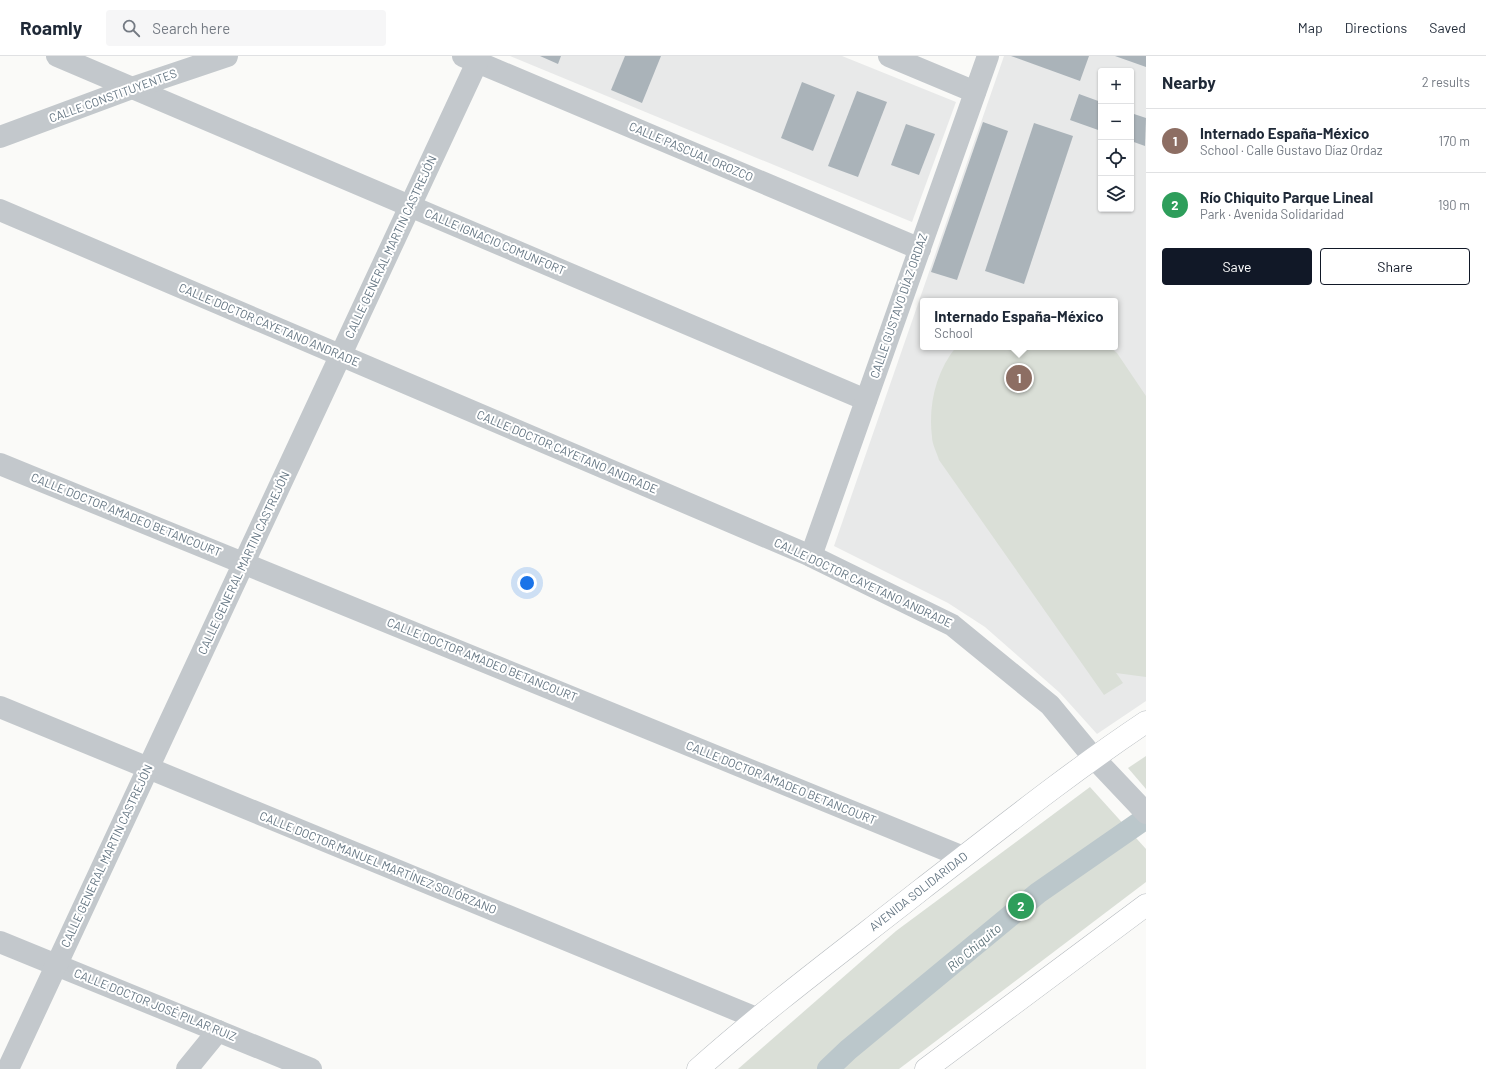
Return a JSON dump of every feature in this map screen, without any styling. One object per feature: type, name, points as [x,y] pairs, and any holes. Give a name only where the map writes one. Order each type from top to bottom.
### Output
[{"type":"main road","name":"AVENIDA SOLIDARIDAD","points":[[698,1069],[756,1018],[963,857],[1093,758],[1146,722]]},
{"type":"main road","points":[[926,1069],[1146,905]]},
{"type":"street","name":"CALLE IGNACIO COMUNFORT","points":[[57,56],[866,400]]},
{"type":"street","name":"CALLE CONSTITUYENTES","points":[[0,137],[132,88],[227,56]]},
{"type":"street","points":[[889,56],[975,92]]},
{"type":"street","name":"CALLE GUSTAVO DÍAZ ORDAZ","points":[[811,556],[988,56]]},
{"type":"street","name":"CALLE GENERAL MARTIN CASTREJÓN","points":[[8,1069],[410,206],[474,58]]},
{"type":"street","name":"CALLE PASCUAL OROZCO","points":[[474,58],[920,249]]},
{"type":"street","name":"CALLE DOCTOR CAYETANO ANDRADE","points":[[0,210],[811,556],[952,625],[1050,705],[1093,758],[1146,813]]},
{"type":"street","name":"CALLE DOCTOR AMADEO BETANCOURT","points":[[0,464],[963,857]]},
{"type":"street","name":"CALLE DOCTOR MANUEL MARTÍNEZ SOLÓRZANO","points":[[0,707],[756,1018]]},
{"type":"street","name":"CALLE DOCTOR JOSÉ PILAR RUIZ","points":[[0,942],[311,1069]]},
{"type":"street","points":[[187,1069],[218,1031]]},
{"type":"shaded area","points":[[510,56],[842,56],[956,102],[912,222]]},
{"type":"shaded area","points":[[1004,56],[1146,56],[1146,701],[1097,734],[1060,693],[985,627],[948,603],[834,546],[920,298],[920,350],[1118,350],[1118,298],[920,298]]},
{"type":"shaded area","points":[[954,350],[1114,350],[1146,396],[1146,677],[1116,673],[1123,683],[1104,695],[939,460],[932,440],[931,413],[935,389],[943,367]]},
{"type":"shaded area","points":[[1146,756],[1146,789],[1128,768]]},
{"type":"shaded area","points":[[1090,787],[1146,849],[1146,882],[899,1069],[738,1069],[896,931]]},
{"type":"building","points":[[540,56],[561,56],[558,64]]},
{"type":"building","points":[[625,56],[661,56],[642,103],[611,90]]},
{"type":"building","points":[[1011,56],[1089,56],[1080,81]]},
{"type":"building","points":[[1115,56],[1146,56],[1146,67]]},
{"type":"building","points":[[802,82],[835,95],[813,151],[781,138]]},
{"type":"building","points":[[857,91],[887,102],[858,177],[828,166]]},
{"type":"building","points":[[1079,94],[1098,101],[1098,130],[1070,120]]},
{"type":"building","points":[[1134,114],[1146,118],[1145,146],[1134,142]]},
{"type":"building","points":[[983,122],[1008,131],[957,280],[931,272]]},
{"type":"building","points":[[1034,123],[1073,136],[1024,284],[985,271]]},
{"type":"building","points":[[906,124],[935,134],[919,175],[891,165]]},
{"type":"waterway","name":"Río Chiquito","points":[[828,1069],[848,1050],[1038,893],[1146,818]]},
{"type":"place","name":"Internado España-México","points":[[1019,378]]},
{"type":"place","name":"Río Chiquito Parque Lineal","points":[[1021,906]]}]
